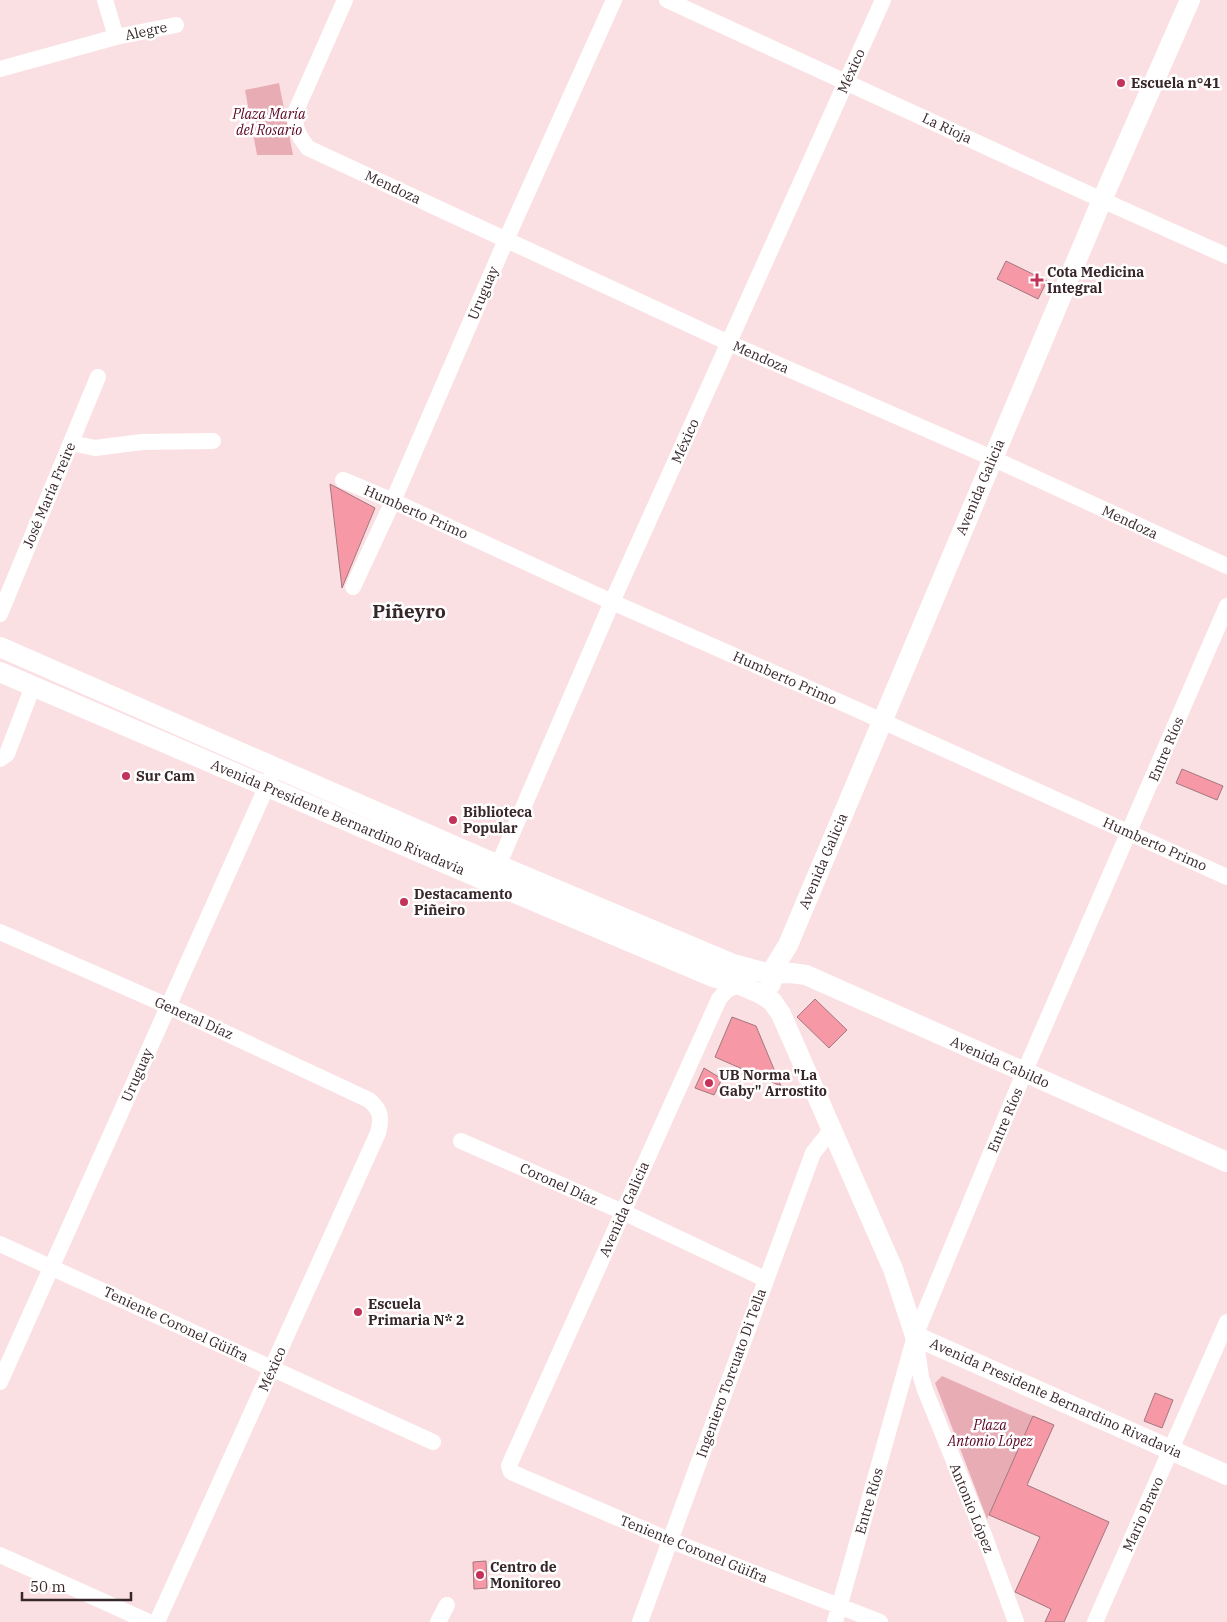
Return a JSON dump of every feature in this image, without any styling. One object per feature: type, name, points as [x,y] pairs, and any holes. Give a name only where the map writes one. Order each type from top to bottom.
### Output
[{"type":"main road","name":"Avenida Galicia","points":[[770,974],[788,945],[992,458],[1190,0]]},
{"type":"main road","name":"Avenida Presidente Bernardino Rivadavia","points":[[0,647],[275,768],[494,874],[713,976],[738,984],[772,1001],[781,1014],[893,1269],[915,1336],[1227,1475]]},
{"type":"main road","name":"Avenida Presidente Bernardino Rivadavia","points":[[0,672],[267,787],[733,964],[770,974]]},
{"type":"main road","name":"Avenida Cabildo","points":[[770,974],[791,973],[806,975],[1227,1162]]},
{"type":"main road","points":[[770,974],[772,1001]]},
{"type":"street","points":[[105,0],[116,37]]},
{"type":"street","name":"Mendoza","points":[[345,0],[295,113],[295,127],[308,148],[729,343],[992,458],[1227,566]]},
{"type":"street","name":"Uruguay","points":[[353,588],[614,0]]},
{"type":"street","name":"La Rioja","points":[[667,0],[1227,256]]},
{"type":"street","name":"México","points":[[494,874],[612,602],[883,0]]},
{"type":"street","name":"Alegre","points":[[0,69],[116,37],[176,25]]},
{"type":"street","name":"José María Freire","points":[[0,614],[98,377]]},
{"type":"street","points":[[71,443],[95,448],[142,442],[213,441]]},
{"type":"street","name":"Humberto Primo","points":[[343,480],[1227,877]]},
{"type":"street","name":"Entre Ríos","points":[[837,1615],[915,1336],[1024,1073],[1227,606]]},
{"type":"street","points":[[0,759],[7,754],[33,686]]},
{"type":"street","name":"Uruguay","points":[[0,1382],[275,768]]},
{"type":"street","name":"General Díaz","points":[[0,932],[168,1006],[369,1100],[377,1107],[381,1114]]},
{"type":"street","name":"Avenida Galicia","points":[[511,1472],[511,1461],[720,999],[727,990],[738,984],[770,974]]},
{"type":"street","name":"México","points":[[157,1622],[378,1133],[381,1114]]},
{"type":"street","name":"Ingeniero Torcuato Di Tella","points":[[640,1622],[813,1153],[832,1129]]},
{"type":"street","name":"Coronel Díaz","points":[[461,1141],[623,1212],[765,1279]]},
{"type":"street","name":"Teniente Coronel Güifra","points":[[0,1244],[433,1442]]},
{"type":"street","name":"Mario Bravo","points":[[1095,1622],[1227,1322]]},
{"type":"street","name":"Antonio López","points":[[915,1336],[921,1377],[925,1390],[984,1535],[1016,1622]]},
{"type":"street","name":"Teniente Coronel Güifra","points":[[511,1472],[837,1615],[880,1622]]},
{"type":"street","points":[[0,1555],[149,1622]]},
{"type":"street","points":[[438,1622],[447,1605]]},
{"type":"green space","name":"Plaza María del Rosario","points":[[279,83],[293,155],[257,155],[245,90]]},
{"type":"green space","name":"Plaza Antonio López","points":[[942,1376],[1033,1416],[987,1519],[935,1383]]},
{"type":"building","points":[[1006,261],[1047,281],[1038,299],[997,279]]},
{"type":"building","points":[[330,484],[375,508],[342,588]]},
{"type":"building","points":[[1182,769],[1223,786],[1217,800],[1176,783]]},
{"type":"building","points":[[815,999],[847,1030],[829,1048],[797,1017]]},
{"type":"building","points":[[732,1017],[756,1026],[781,1086],[715,1057]]},
{"type":"building","name":"UB Norma \"La Gaby\" Arrostito","points":[[704,1068],[722,1079],[714,1095],[695,1088]]},
{"type":"building","points":[[1155,1393],[1173,1400],[1162,1428],[1144,1421]]},
{"type":"building","points":[[1033,1416],[1054,1425],[1027,1485],[1109,1522],[1064,1622],[1045,1622],[1051,1609],[1015,1592],[1040,1537],[989,1515]]},
{"type":"building","name":"Centro de Monitoreo","points":[[486,1561],[487,1588],[474,1589],[473,1562]]},
{"type":"place","name":"Escuela n°41","points":[[1121,83]]},
{"type":"place","name":"Cota Medicina Integral","points":[[1037,280]]},
{"type":"place","name":"Sur Cam","points":[[126,776]]},
{"type":"place","name":"Biblioteca Popular","points":[[453,820]]},
{"type":"place","name":"Destacamento Piñeiro","points":[[404,902]]},
{"type":"place","name":"UB Norma \"La Gaby\" Arrostito","points":[[709,1083]]},
{"type":"place","name":"Escuela Primaria N* 2","points":[[358,1312]]},
{"type":"place","name":"Centro de Monitoreo","points":[[480,1575]]},
{"type":"district","name":"Piñeyro","points":[[409,611]]}]
